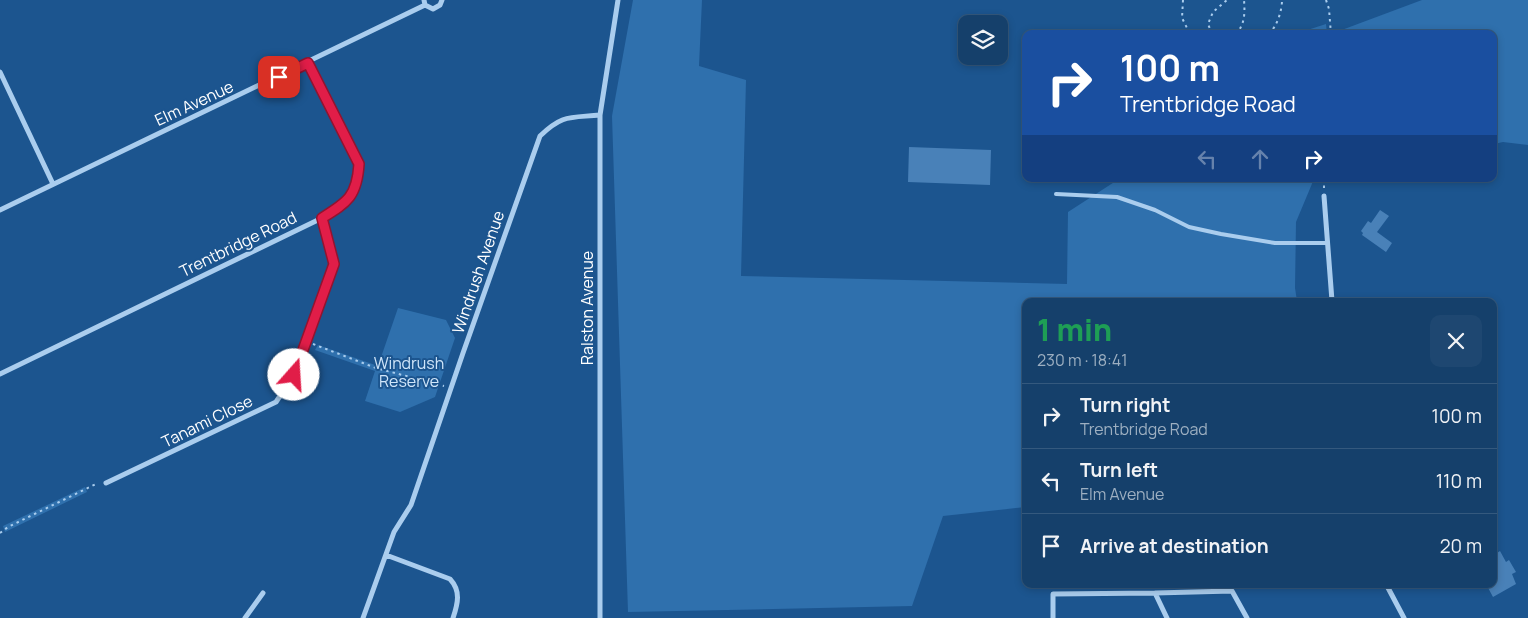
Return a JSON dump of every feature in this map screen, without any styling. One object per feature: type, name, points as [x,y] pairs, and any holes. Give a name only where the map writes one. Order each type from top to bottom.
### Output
[{"type":"street","name":"Elm Avenue","points":[[0,210],[308,63],[425,3],[433,9],[437,8],[442,0]]},
{"type":"street","name":"Ralston Avenue","points":[[600,618],[600,115],[618,0]]},
{"type":"street","name":"Trentbridge Road","points":[[0,374],[322,218],[352,195],[358,181],[359,164],[308,63]]},
{"type":"street","points":[[0,72],[53,184]]},
{"type":"street","name":"Windrush Avenue","points":[[363,618],[394,532],[411,505],[540,136],[552,124],[564,118],[600,115]]},
{"type":"street","points":[[1324,196],[1332,298]]},
{"type":"street","name":"Tanami Close","points":[[106,483],[276,402],[294,375],[334,264],[322,218]]},
{"type":"street","points":[[386,555],[450,579],[455,584],[458,598],[453,618]]},
{"type":"street","points":[[1388,588],[1404,618]]},
{"type":"street","points":[[1053,618],[1053,594],[1232,591],[1247,618]]},
{"type":"street","points":[[245,618],[263,593]]},
{"type":"street","points":[[1154,593],[1167,618]]},
{"type":"lane","points":[[1056,194],[1117,197],[1154,210],[1189,227],[1221,234],[1275,243],[1327,243]]},
{"type":"path","points":[[1183,0],[1182,18],[1188,30]]},
{"type":"path","points":[[1210,30],[1208,24],[1213,12],[1227,0]]},
{"type":"path","points":[[1240,30],[1244,20],[1244,0]]},
{"type":"path","points":[[1272,30],[1282,7],[1282,0]]},
{"type":"path","points":[[1326,0],[1329,9],[1331,30]]},
{"type":"path","points":[[306,342],[376,368],[451,388]]},
{"type":"path","points":[[0,533],[8,527],[98,483],[106,483]]},
{"type":"green space","points":[[633,0],[702,0],[699,66],[746,80],[741,276],[1067,284],[1068,212],[1114,182],[1313,182],[1296,222],[1297,298],[1022,298],[1022,507],[943,516],[912,606],[628,612],[612,116]]},
{"type":"green space","points":[[1422,0],[1528,0],[1528,145],[1503,142],[1497,143],[1497,30],[1342,30]]},
{"type":"green space","points":[[1326,24],[1327,30],[1307,30]]},
{"type":"green space","name":"Windrush Reserve","points":[[398,308],[446,320],[455,338],[435,397],[400,412],[365,401],[375,371],[315,350],[318,345],[378,366]]},
{"type":"green space","points":[[85,487],[87,492],[5,532],[3,526]]},
{"type":"building","points":[[909,147],[991,150],[990,185],[908,182]]},
{"type":"building","points":[[1380,210],[1389,216],[1377,232],[1392,243],[1386,252],[1362,235],[1361,231],[1368,221],[1371,223]]},
{"type":"building","points":[[1500,551],[1506,562],[1509,560],[1516,572],[1512,574],[1516,584],[1493,597],[1488,588],[1497,588],[1497,553]]},
{"type":"route","points":[[279,77],[308,63],[359,164],[358,181],[352,195],[322,218],[334,264],[294,375]]}]
